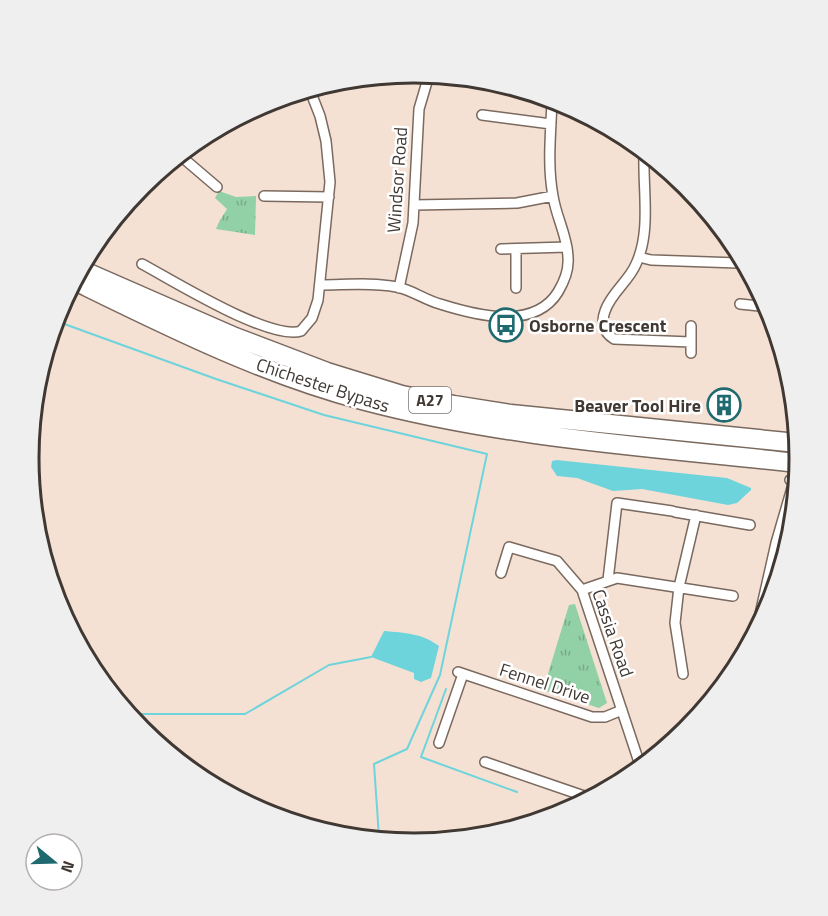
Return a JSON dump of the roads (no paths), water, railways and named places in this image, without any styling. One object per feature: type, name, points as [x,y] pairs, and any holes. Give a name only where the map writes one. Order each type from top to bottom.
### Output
[{"type":"highway","name":"Chichester Bypass","points":[[87,273],[235,337],[327,372],[402,395],[511,414],[788,442]]},
{"type":"highway","name":"Chichester Bypass","points":[[82,284],[227,353],[318,387],[362,400],[448,420],[508,430],[789,463]]},
{"type":"street","name":"Windsor Road","points":[[399,288],[409,243],[414,205],[419,109],[426,84]]},
{"type":"street","points":[[142,264],[241,316],[284,332],[301,331],[307,325],[318,300],[330,197],[330,169],[326,141],[313,97]]},
{"type":"street","points":[[320,285],[372,285],[399,288],[439,304],[485,315],[533,314],[540,311],[555,297],[563,283],[568,266],[567,247],[553,196],[549,162],[552,109]]},
{"type":"street","points":[[482,115],[551,124]]},
{"type":"street","points":[[186,160],[216,187]]},
{"type":"street","points":[[644,162],[643,241],[639,257],[628,279],[616,292],[605,311],[603,327],[605,332],[614,339],[691,342]]},
{"type":"street","points":[[264,196],[330,197]]},
{"type":"street","points":[[414,205],[517,203],[553,196]]},
{"type":"street","points":[[501,249],[567,247]]},
{"type":"street","points":[[516,249],[516,288]]},
{"type":"street","points":[[639,257],[651,260],[734,263]]},
{"type":"street","points":[[740,304],[756,306]]},
{"type":"street","points":[[690,353],[691,326]]},
{"type":"street","points":[[608,580],[617,503],[750,525]]},
{"type":"street","points":[[766,586],[785,512]]},
{"type":"street","points":[[683,674],[675,622],[679,587],[696,515]]},
{"type":"street","name":"Cassia Road","points":[[501,573],[509,547],[557,561],[582,591],[638,759]]},
{"type":"street","points":[[582,591],[617,578],[733,596]]},
{"type":"street","name":"Fennel Drive","points":[[439,743],[461,673],[592,717],[605,717],[622,710]]},
{"type":"street","points":[[485,762],[579,794]]},
{"type":"water","points":[[552,461],[727,478],[751,490],[737,503],[728,505],[642,489],[613,491],[577,478],[557,476],[551,467]]},
{"type":"water","points":[[384,631],[420,636],[439,646],[431,678],[421,682],[414,679],[414,673],[371,657]]},
{"type":"waterway","points":[[64,324],[324,415],[487,454],[440,675],[407,749],[374,764],[379,831]]},
{"type":"waterway","points":[[140,714],[245,714],[329,665],[371,657]]},
{"type":"waterway","points":[[446,689],[421,757],[517,792]]},
{"type":"place","name":"Osborne Crescent","points":[[506,325]]},
{"type":"place","name":"Beaver Tool Hire","points":[[724,405]]}]
